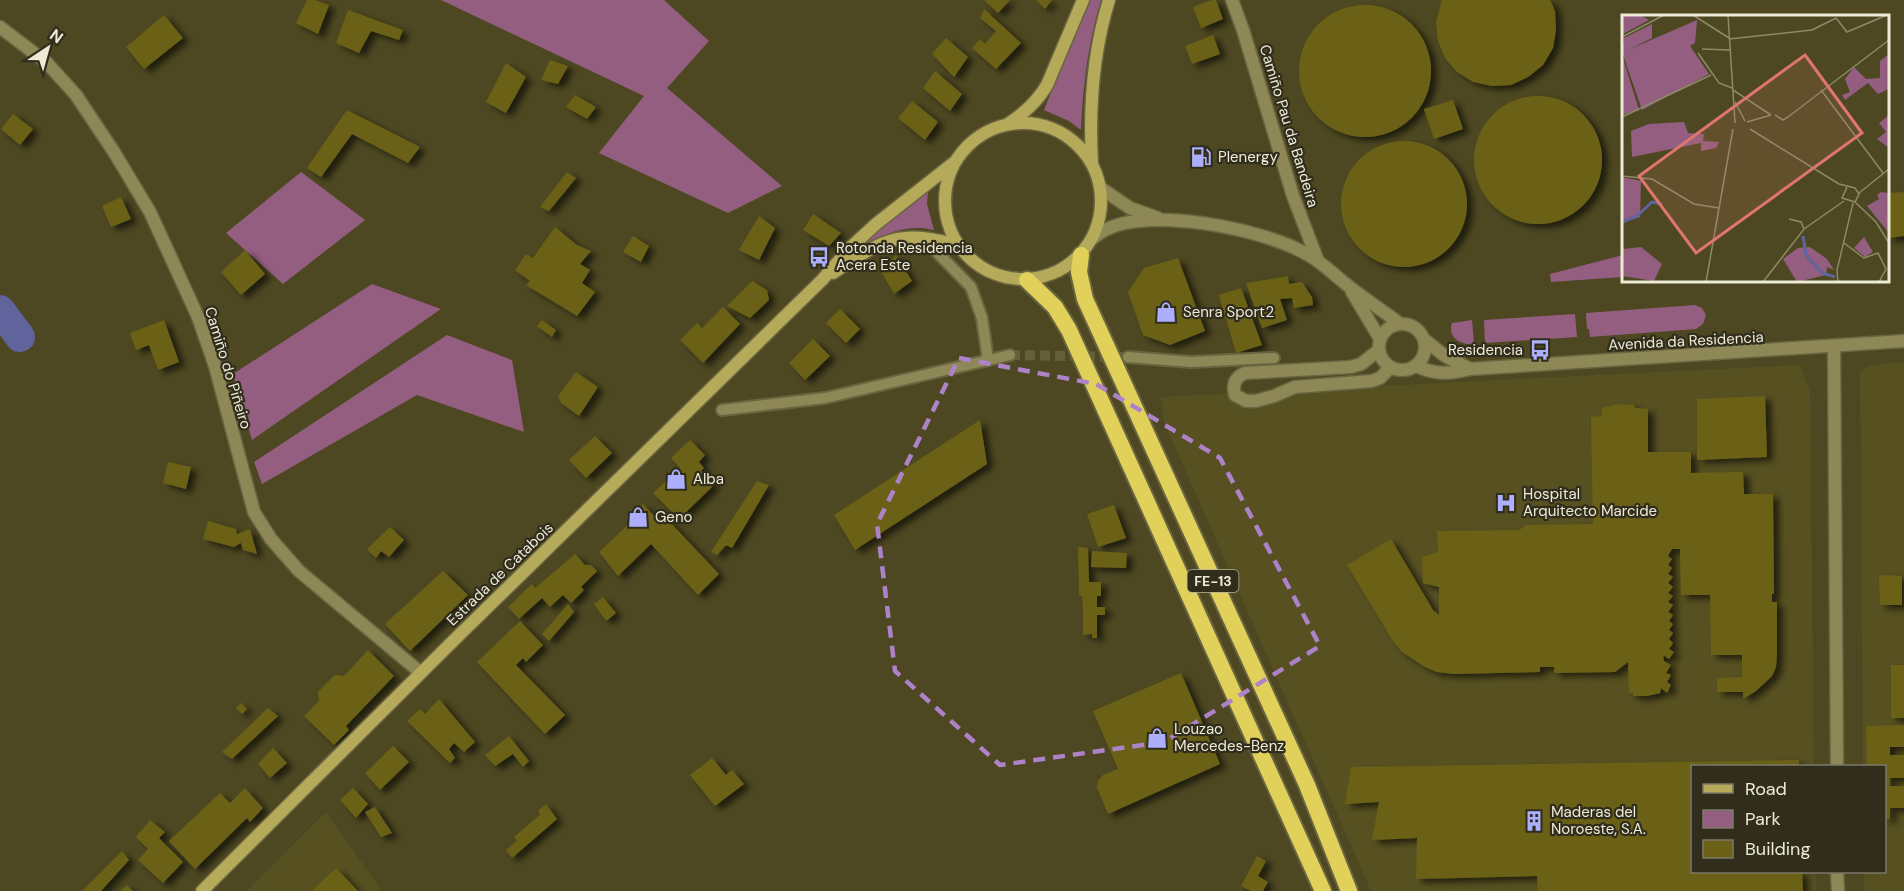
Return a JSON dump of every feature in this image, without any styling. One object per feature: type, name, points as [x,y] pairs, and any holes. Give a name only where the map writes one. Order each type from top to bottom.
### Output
[{"type":"highway","name":"FE-13","points":[[1080,263],[1085,299],[1307,785],[1349,891]]},
{"type":"highway","name":"FE-13","points":[[1027,279],[1055,307],[1069,330],[1323,891]]},
{"type":"main road","name":"Estrada de Catabois","points":[[1007,125],[1029,109],[1047,85],[1083,0]]},
{"type":"main road","name":"Estrada de Catabois","points":[[1093,167],[1091,134],[1093,86],[1098,45],[1109,0]]},
{"type":"main road","name":"Estrada de Catabois","points":[[202,891],[822,280],[851,247],[898,205],[927,186],[956,161],[969,144],[987,132],[1007,125],[1029,123],[1051,128],[1071,139],[1086,155],[1102,189],[1100,215],[1092,239]]},
{"type":"main road","name":"Estrada de Catabois","points":[[822,280],[877,246],[905,237],[956,244],[948,221],[945,200],[948,180],[956,161]]},
{"type":"main road","points":[[956,244],[972,260],[993,274],[1027,279],[1080,263],[1092,239]]},
{"type":"street","name":"Camiño Pau da Bandeira","points":[[1232,0],[1293,196],[1318,261]]},
{"type":"street","name":"Camiño do Piñeiro","points":[[0,27],[47,63],[76,95],[150,212],[198,317],[215,366],[254,512],[271,539],[299,571],[421,673]]},
{"type":"street","points":[[1102,189],[1130,208],[1165,221]]},
{"type":"street","points":[[1092,239],[1108,228],[1148,220],[1226,227],[1264,235],[1304,252],[1318,261],[1399,323]]},
{"type":"street","points":[[923,238],[971,287],[982,318],[988,360]]},
{"type":"street","points":[[1348,286],[1379,344],[1384,362],[1391,367],[1407,370],[1416,366],[1423,358],[1425,340]]},
{"type":"street","points":[[1391,367],[1380,378],[1372,381],[1295,387],[1274,396],[1256,400],[1246,401],[1234,395],[1233,389],[1235,381],[1245,373],[1350,367],[1361,364],[1379,344],[1383,332],[1399,323],[1409,324],[1416,328],[1425,340],[1445,356],[1470,369]]},
{"type":"street","name":"Avenida da Residencia","points":[[1416,366],[1440,374],[1470,369],[1904,341]]},
{"type":"street","points":[[1834,346],[1837,765]]},
{"type":"street","points":[[722,410],[825,398],[1010,355]]},
{"type":"street","points":[[1128,357],[1191,362],[1274,358]]},
{"type":"street","points":[[1838,873],[1838,891]]},
{"type":"highlighted area","points":[[959,358],[1096,384],[1220,458],[1320,646],[1164,742],[1000,765],[895,671],[877,524]]},
{"type":"shaded area","points":[[1904,362],[1904,891],[1864,891],[1864,873],[1886,873],[1886,765],[1863,765],[1860,373],[1867,366]]},
{"type":"shaded area","name":"Hospital Arquitecto Marcide","points":[[1800,365],[1810,392],[1814,765],[1691,765],[1691,873],[1816,873],[1816,891],[1371,891],[1164,422],[1161,397]]},
{"type":"shaded area","points":[[326,812],[382,891],[246,891]]},
{"type":"green space","points":[[441,0],[664,0],[709,41],[667,88],[782,186],[728,213],[599,153],[644,96]]},
{"type":"green space","points":[[1090,0],[1101,0],[1087,64],[1081,130],[1069,121],[1044,110]]},
{"type":"green space","points":[[301,172],[365,220],[283,284],[226,233]]},
{"type":"green space","points":[[928,191],[927,204],[934,230],[903,229],[885,235],[858,250],[881,227]]},
{"type":"green space","points":[[1622,255],[1622,277],[1551,282],[1550,274]]},
{"type":"green space","points":[[372,284],[441,309],[252,440],[233,374]]},
{"type":"green space","points":[[1695,305],[1702,308],[1706,315],[1703,324],[1696,329],[1590,337],[1589,329],[1587,329],[1586,313]]},
{"type":"green space","points":[[1575,314],[1577,337],[1485,343],[1484,320]]},
{"type":"green space","points":[[1472,320],[1474,344],[1456,340],[1452,333],[1452,323]]},
{"type":"green space","points":[[447,335],[512,360],[524,432],[417,395],[262,484],[254,462]]},
{"type":"building","points":[[307,0],[329,5],[318,34],[296,23]]},
{"type":"building","points":[[984,0],[1010,0],[998,13]]},
{"type":"building","points":[[1036,0],[1052,0],[1045,9]]},
{"type":"building","points":[[1216,0],[1223,19],[1201,28],[1193,7]]},
{"type":"building","points":[[1442,0],[1550,0],[1555,11],[1556,30],[1553,48],[1543,65],[1528,77],[1511,85],[1492,86],[1473,82],[1457,72],[1445,58],[1438,41],[1436,22]]},
{"type":"building","points":[[1365,5],[1390,10],[1412,24],[1426,46],[1431,71],[1426,96],[1412,118],[1390,132],[1365,137],[1340,132],[1318,118],[1304,96],[1299,71],[1304,46],[1318,24],[1340,10]]},
{"type":"building","points":[[984,9],[1021,43],[996,69],[972,48],[980,39],[985,44],[996,31],[980,18]]},
{"type":"building","points":[[348,10],[403,30],[399,40],[371,31],[359,53],[336,43]]},
{"type":"building","points":[[164,15],[183,38],[144,69],[126,47]]},
{"type":"building","points":[[1213,35],[1220,54],[1192,64],[1185,46]]},
{"type":"building","points":[[946,38],[968,57],[954,77],[932,54]]},
{"type":"building","points":[[550,60],[568,66],[558,84],[541,80]]},
{"type":"building","points":[[506,63],[526,77],[506,113],[486,102]]},
{"type":"building","points":[[935,71],[962,94],[950,111],[923,88]]},
{"type":"building","points":[[575,95],[596,107],[587,119],[566,107]]},
{"type":"building","points":[[1538,96],[1563,100],[1584,114],[1598,135],[1602,160],[1598,185],[1584,206],[1563,220],[1538,224],[1513,220],[1492,206],[1478,185],[1474,160],[1478,135],[1492,114],[1513,100]]},
{"type":"building","points":[[1453,100],[1463,129],[1434,139],[1424,109]]},
{"type":"building","points":[[912,101],[938,122],[925,140],[898,118]]},
{"type":"building","points":[[347,110],[420,147],[408,163],[352,134],[321,177],[307,168]]},
{"type":"building","points":[[13,114],[33,129],[20,145],[1,129]]},
{"type":"building","points":[[1404,141],[1428,146],[1448,160],[1462,180],[1467,204],[1462,228],[1448,248],[1428,262],[1404,267],[1380,262],[1360,248],[1346,228],[1341,204],[1346,180],[1360,160],[1380,146]]},
{"type":"building","points":[[567,172],[576,178],[549,211],[540,207]]},
{"type":"building","points":[[1904,192],[1904,236],[1889,238],[1889,193]]},
{"type":"building","points":[[121,197],[131,219],[111,227],[102,206]]},
{"type":"building","points":[[813,214],[841,233],[829,246],[803,230]]},
{"type":"building","points":[[759,216],[775,228],[759,260],[739,250]]},
{"type":"building","points":[[555,227],[577,245],[591,251],[580,264],[590,270],[582,283],[595,292],[577,316],[526,285],[530,281],[515,270],[526,254],[533,258]]},
{"type":"building","points":[[633,236],[649,246],[641,262],[623,252]]},
{"type":"building","points":[[245,250],[265,274],[241,295],[221,272]]},
{"type":"building","points":[[896,255],[912,281],[894,294],[881,271]]},
{"type":"building","name":"Senra Sport2","points":[[1178,258],[1205,331],[1170,345],[1143,335],[1128,292],[1144,268]]},
{"type":"building","points":[[1288,276],[1289,284],[1302,282],[1312,297],[1313,305],[1294,308],[1292,298],[1280,299],[1287,320],[1262,328],[1246,283]]},
{"type":"building","points":[[752,281],[767,290],[769,300],[750,318],[727,306]]},
{"type":"building","points":[[1241,288],[1262,345],[1236,353],[1219,295]]},
{"type":"building","points":[[723,307],[740,324],[703,363],[680,340],[697,323],[702,328]]},
{"type":"building","points":[[840,309],[860,329],[846,343],[826,323]]},
{"type":"building","points":[[164,320],[179,362],[158,370],[149,345],[136,350],[130,333]]},
{"type":"building","points":[[542,320],[556,330],[552,337],[537,326]]},
{"type":"building","points":[[813,339],[830,356],[805,380],[789,363]]},
{"type":"building","points":[[576,372],[598,387],[579,416],[561,403],[558,396]]},
{"type":"building","points":[[1765,396],[1767,457],[1697,460],[1697,399]]},
{"type":"building","points":[[1619,404],[1648,409],[1648,452],[1691,452],[1691,473],[1743,472],[1744,494],[1773,494],[1774,594],[1772,594],[1772,602],[1777,602],[1777,654],[1776,667],[1772,676],[1756,691],[1743,699],[1743,692],[1717,692],[1717,678],[1742,677],[1742,655],[1711,655],[1710,595],[1681,595],[1680,549],[1672,549],[1668,556],[1672,559],[1668,565],[1672,568],[1668,574],[1673,577],[1668,583],[1673,587],[1668,593],[1673,596],[1668,602],[1673,605],[1668,612],[1673,615],[1669,621],[1673,624],[1669,630],[1673,633],[1669,639],[1673,643],[1669,649],[1674,652],[1669,659],[1663,655],[1664,661],[1671,665],[1666,673],[1671,675],[1667,682],[1671,685],[1667,693],[1661,688],[1660,693],[1647,696],[1633,696],[1633,693],[1629,693],[1628,662],[1615,672],[1554,673],[1554,667],[1540,667],[1540,672],[1454,674],[1437,672],[1425,667],[1402,652],[1347,565],[1391,539],[1433,610],[1439,615],[1439,587],[1423,583],[1422,557],[1438,552],[1437,531],[1520,530],[1525,525],[1593,524],[1591,417],[1602,416],[1602,408]]},
{"type":"building","points":[[980,420],[987,464],[855,550],[834,515]]},
{"type":"building","points":[[595,436],[612,453],[586,478],[569,460]]},
{"type":"building","points":[[690,440],[705,455],[699,462],[704,468],[701,471],[714,485],[679,519],[653,493],[680,468],[671,458]]},
{"type":"building","points":[[168,462],[191,467],[186,489],[163,483]]},
{"type":"building","points":[[757,481],[769,485],[732,548],[726,545],[717,555],[711,552]]},
{"type":"building","points":[[643,504],[662,524],[667,519],[719,574],[698,595],[651,544],[618,576],[599,552],[631,522],[627,519]]},
{"type":"building","points":[[1114,505],[1126,538],[1098,547],[1087,514]]},
{"type":"building","points":[[208,521],[236,529],[237,534],[250,529],[257,554],[243,550],[241,543],[234,547],[203,539]]},
{"type":"building","points":[[390,527],[404,540],[389,557],[381,551],[376,558],[367,549]]},
{"type":"building","points":[[1078,547],[1088,548],[1089,582],[1101,582],[1101,596],[1097,596],[1097,607],[1105,607],[1105,615],[1097,615],[1097,638],[1092,638],[1092,634],[1083,635]]},
{"type":"building","points":[[1092,551],[1127,553],[1126,568],[1091,567]]},
{"type":"building","points":[[575,554],[585,565],[591,565],[597,571],[581,587],[584,590],[571,603],[563,595],[550,607],[542,598],[519,619],[508,607],[532,584],[535,588]]},
{"type":"building","points":[[443,571],[468,595],[410,651],[385,624]]},
{"type":"building","points":[[1879,575],[1902,576],[1902,605],[1880,605]]},
{"type":"building","points":[[603,597],[616,613],[606,621],[594,604]]},
{"type":"building","points":[[568,604],[574,612],[549,641],[542,634]]},
{"type":"building","points":[[520,621],[543,645],[526,662],[523,658],[516,665],[565,715],[545,734],[477,662]]},
{"type":"building","points":[[368,650],[394,676],[346,726],[349,730],[334,745],[304,716],[319,701],[318,692],[335,675],[344,676]]},
{"type":"building","points":[[1891,665],[1904,665],[1904,718],[1891,718]]},
{"type":"building","name":"Louzao Mercedes-Benz","points":[[1181,673],[1220,764],[1108,814],[1097,788],[1098,781],[1103,775],[1118,769],[1093,711]]},
{"type":"building","points":[[439,699],[475,742],[464,752],[454,743],[449,749],[455,758],[450,763],[407,721],[420,709],[425,714]]},
{"type":"building","points":[[241,703],[247,709],[242,714],[236,708]]},
{"type":"building","points":[[268,708],[278,716],[232,759],[222,752]]},
{"type":"building","points":[[1904,725],[1904,747],[1890,747],[1890,755],[1904,755],[1904,778],[1890,778],[1890,786],[1904,786],[1904,808],[1890,808],[1890,819],[1886,819],[1886,765],[1867,765],[1866,726]]},
{"type":"building","points":[[509,736],[529,761],[523,767],[513,754],[495,766],[485,755]]},
{"type":"building","points":[[393,746],[409,762],[380,790],[365,773]]},
{"type":"building","points":[[273,748],[287,763],[270,778],[258,764]]},
{"type":"building","points":[[712,758],[726,775],[732,770],[744,784],[715,806],[690,775]]},
{"type":"building","name":"Maderas del Noroeste, S.A.","points":[[1799,760],[1799,765],[1691,765],[1691,873],[1802,873],[1803,891],[1538,891],[1537,876],[1416,879],[1417,838],[1372,840],[1379,802],[1345,804],[1351,767]]},
{"type":"building","points":[[245,788],[263,808],[250,822],[247,818],[195,869],[169,841],[220,793],[230,803]]},
{"type":"building","points":[[353,788],[368,804],[356,818],[340,800]]},
{"type":"building","points":[[546,804],[557,819],[512,858],[506,850],[517,841],[514,837],[540,815],[538,811]]},
{"type":"building","points":[[375,807],[392,833],[381,837],[365,812]]},
{"type":"building","points":[[150,820],[165,832],[159,838],[183,862],[163,883],[138,860],[148,849],[136,837]]},
{"type":"building","points":[[122,851],[129,860],[101,891],[82,891]]},
{"type":"building","points":[[1257,856],[1266,861],[1258,876],[1268,882],[1263,891],[1251,891],[1241,886]]},
{"type":"building","points":[[336,868],[358,891],[312,891]]},
{"type":"building","points":[[127,885],[133,891],[120,891]]},
{"type":"waterway","points":[[0,310],[20,337]]},
{"type":"tunnel","points":[[1010,355],[1128,357]]},
{"type":"place","name":"Plenergy","points":[[1201,157]]},
{"type":"place","name":"Rotonda Residencia Acera Este","points":[[819,257]]},
{"type":"place","name":"Senra Sport2","points":[[1166,312]]},
{"type":"place","name":"Residencia","points":[[1540,350]]},
{"type":"place","name":"Alba","points":[[676,479]]},
{"type":"place","name":"Hospital Arquitecto Marcide","points":[[1506,503]]},
{"type":"place","name":"Geno","points":[[638,517]]},
{"type":"place","name":"Louzao Mercedes-Benz","points":[[1157,738]]},
{"type":"place","name":"Maderas del Noroeste, S.A.","points":[[1534,821]]}]
